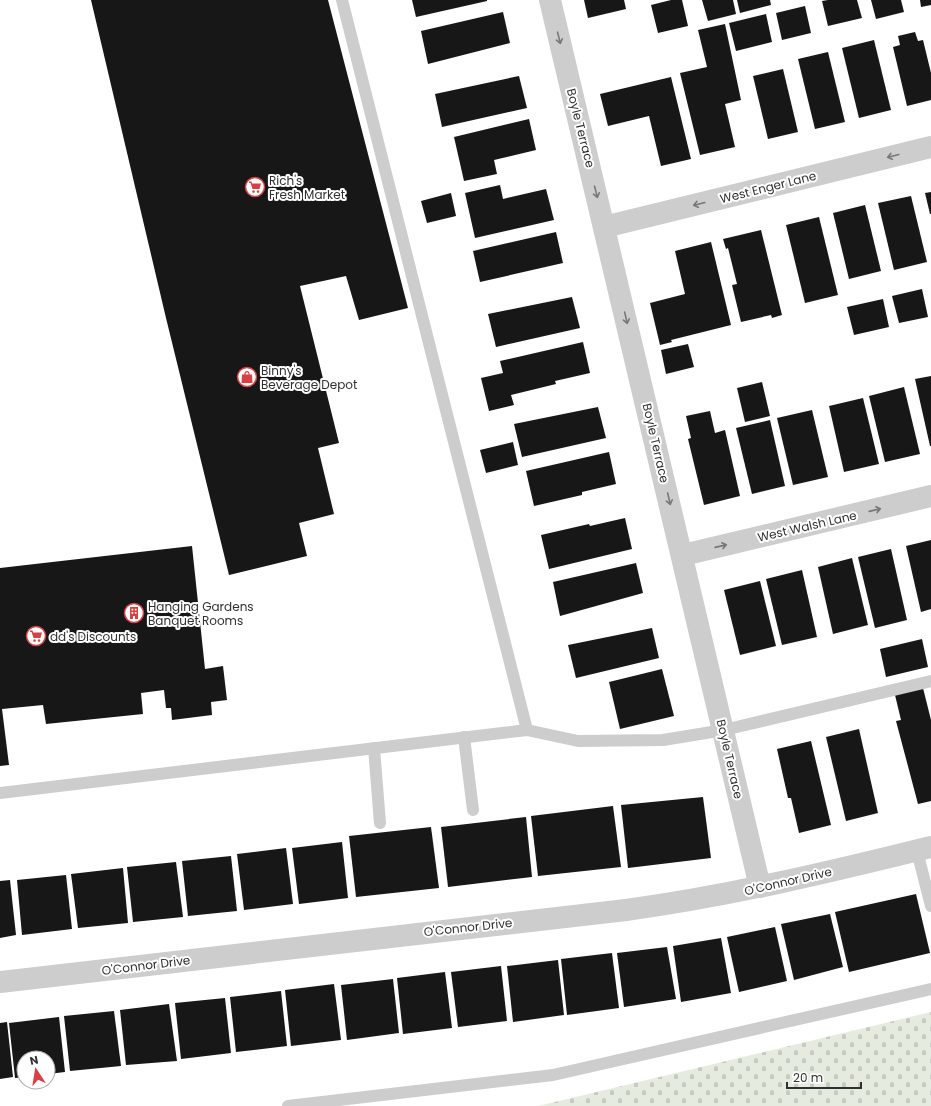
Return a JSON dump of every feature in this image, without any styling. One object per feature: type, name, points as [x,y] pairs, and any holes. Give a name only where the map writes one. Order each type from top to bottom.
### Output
[{"type":"street","name":"Boyle Terrace","points":[[550,0],[683,555],[760,888]]},
{"type":"street","name":"West Enger Lane","points":[[604,226],[931,147]]},
{"type":"street","name":"West Walsh Lane","points":[[683,555],[931,496]]},
{"type":"street","name":"O'Connor Drive","points":[[0,982],[626,910],[691,901],[760,888],[924,849]]},
{"type":"lane","points":[[342,0],[527,730]]},
{"type":"lane","points":[[0,793],[527,730],[578,741],[663,740],[724,730],[931,681]]},
{"type":"lane","points":[[464,737],[473,810]]},
{"type":"lane","points":[[374,748],[380,822]]},
{"type":"lane","points":[[924,849],[931,906]]},
{"type":"lane","points":[[288,1106],[553,1075],[931,989]]},
{"type":"green space","points":[[931,1012],[931,1106],[538,1106]]},
{"type":"building","name":"Rich's Fresh Market","points":[[91,0],[328,0],[408,308],[359,320],[346,276],[300,286],[339,443],[318,448],[334,514],[299,523],[307,556],[229,575],[166,318]]},
{"type":"building","points":[[412,0],[487,0],[487,1],[416,17]]},
{"type":"building","points":[[584,0],[624,0],[626,9],[588,18]]},
{"type":"building","points":[[671,0],[682,0],[688,26],[658,33],[651,5]]},
{"type":"building","points":[[702,0],[733,0],[736,14],[708,21]]},
{"type":"building","points":[[737,0],[770,0],[771,5],[740,13]]},
{"type":"building","points":[[857,0],[862,18],[828,26],[822,1]]},
{"type":"building","points":[[871,0],[901,0],[904,12],[876,19]]},
{"type":"building","points":[[920,0],[931,0],[931,5],[921,7]]},
{"type":"building","points":[[805,6],[811,33],[782,40],[776,13]]},
{"type":"building","points":[[503,12],[510,43],[428,64],[421,31]]},
{"type":"building","points":[[766,14],[772,42],[736,51],[729,23]]},
{"type":"building","points":[[725,24],[741,100],[725,104],[735,147],[700,155],[680,73],[707,67],[698,30]]},
{"type":"building","points":[[915,32],[918,41],[923,40],[931,73],[931,100],[907,106],[893,47],[900,45],[898,36]]},
{"type":"building","points":[[874,40],[891,110],[859,118],[842,48]]},
{"type":"building","points":[[828,52],[845,122],[815,129],[798,59]]},
{"type":"building","points":[[783,69],[798,132],[768,139],[753,76]]},
{"type":"building","points":[[519,76],[527,108],[442,127],[435,94]]},
{"type":"building","points":[[671,77],[691,159],[661,166],[649,116],[608,126],[600,94]]},
{"type":"building","points":[[529,119],[536,150],[494,160],[497,174],[464,181],[454,137]]},
{"type":"building","points":[[500,185],[503,199],[546,189],[554,220],[475,238],[465,193]]},
{"type":"building","points":[[931,192],[931,214],[930,214],[925,193]]},
{"type":"building","points":[[451,193],[456,216],[427,223],[421,201]]},
{"type":"building","points":[[911,196],[927,262],[894,270],[878,203]]},
{"type":"building","points":[[865,205],[881,271],[849,279],[833,213]]},
{"type":"building","points":[[819,217],[838,295],[805,303],[786,225]]},
{"type":"building","points":[[761,230],[782,315],[772,318],[771,315],[741,322],[732,285],[737,284],[728,248],[726,249],[723,239]]},
{"type":"building","points":[[556,232],[563,263],[480,282],[473,251]]},
{"type":"building","points":[[711,242],[731,325],[671,340],[672,342],[660,345],[650,303],[685,294],[675,251]]},
{"type":"building","points":[[922,289],[928,317],[899,323],[892,296]]},
{"type":"building","points":[[572,297],[580,328],[496,347],[488,314]]},
{"type":"building","points":[[883,299],[889,327],[854,335],[847,307]]},
{"type":"building","points":[[583,342],[590,373],[555,381],[556,384],[511,395],[514,405],[489,411],[481,378],[503,373],[500,361]]},
{"type":"building","points":[[688,344],[694,367],[666,374],[661,350]]},
{"type":"building","points":[[931,376],[931,446],[930,446],[915,379]]},
{"type":"building","points":[[762,382],[770,416],[745,422],[737,388]]},
{"type":"building","points":[[904,387],[920,454],[885,462],[869,396]]},
{"type":"building","points":[[863,398],[879,464],[844,472],[829,406]]},
{"type":"building","points":[[598,407],[606,438],[522,457],[514,424]]},
{"type":"building","points":[[812,410],[828,477],[793,485],[777,418]]},
{"type":"building","points":[[710,411],[715,433],[725,430],[740,496],[704,505],[688,439],[691,438],[686,416]]},
{"type":"building","points":[[770,420],[785,486],[752,494],[736,428]]},
{"type":"building","points":[[513,442],[518,465],[486,473],[480,450]]},
{"type":"building","points":[[609,452],[616,484],[582,492],[582,495],[534,506],[526,471]]},
{"type":"building","points":[[625,518],[632,549],[549,569],[541,535],[589,524],[590,526]]},
{"type":"building","points":[[931,540],[931,609],[921,612],[906,546]]},
{"type":"building","name":"Hanging Gardens Banquet Rooms","points":[[192,546],[205,669],[223,666],[227,700],[211,702],[212,715],[172,720],[171,708],[166,708],[164,690],[141,693],[143,714],[46,724],[43,705],[2,709],[9,765],[0,766],[0,568]]},
{"type":"building","points":[[891,549],[907,620],[875,628],[858,557]]},
{"type":"building","points":[[852,558],[868,625],[833,634],[818,567]]},
{"type":"building","points":[[636,563],[643,593],[560,616],[553,582]]},
{"type":"building","points":[[802,570],[817,637],[782,645],[766,579]]},
{"type":"building","points":[[760,581],[776,646],[740,655],[724,590]]},
{"type":"building","points":[[652,628],[659,658],[576,678],[568,645]]},
{"type":"building","points":[[922,639],[928,667],[886,677],[880,649]]},
{"type":"building","points":[[662,669],[674,716],[620,729],[609,682]]},
{"type":"building","points":[[923,688],[931,720],[931,801],[918,804],[896,721],[901,720],[895,695]]},
{"type":"building","points":[[859,729],[878,813],[846,821],[826,737]]},
{"type":"building","points":[[811,741],[831,825],[799,833],[791,798],[788,798],[777,749]]},
{"type":"building","points":[[703,797],[711,858],[628,868],[621,805]]},
{"type":"building","points":[[613,806],[621,867],[538,876],[531,816]]},
{"type":"building","points":[[526,817],[532,877],[448,887],[441,827]]},
{"type":"building","points":[[431,827],[439,888],[356,897],[349,836]]},
{"type":"building","points":[[342,842],[348,898],[299,904],[292,848]]},
{"type":"building","points":[[286,848],[293,904],[244,910],[237,854]]},
{"type":"building","points":[[231,856],[237,911],[188,916],[182,861]]},
{"type":"building","points":[[176,862],[183,917],[133,922],[127,867]]},
{"type":"building","points":[[123,868],[128,923],[78,928],[71,874]]},
{"type":"building","points":[[66,875],[72,929],[22,935],[17,880]]},
{"type":"building","points":[[10,880],[16,935],[0,938],[0,881]]},
{"type":"building","points":[[916,894],[930,953],[849,972],[835,912]]},
{"type":"building","points":[[830,914],[843,967],[794,980],[781,924]]},
{"type":"building","points":[[775,927],[787,981],[739,992],[727,937]]},
{"type":"building","points":[[721,938],[731,993],[681,1002],[673,946]]},
{"type":"building","points":[[667,947],[676,999],[624,1007],[617,953]]},
{"type":"building","points":[[612,953],[619,1008],[567,1015],[561,959]]},
{"type":"building","points":[[558,960],[564,1015],[513,1022],[507,966]]},
{"type":"building","points":[[501,966],[507,1021],[458,1027],[451,972]]},
{"type":"building","points":[[445,972],[452,1028],[403,1034],[397,978]]},
{"type":"building","points":[[393,979],[399,1033],[347,1040],[341,985]]},
{"type":"building","points":[[334,984],[341,1040],[291,1046],[285,990]]},
{"type":"building","points":[[281,991],[287,1046],[236,1052],[230,997]]},
{"type":"building","points":[[225,998],[231,1053],[181,1059],[175,1003]]},
{"type":"building","points":[[169,1004],[177,1061],[126,1065],[120,1010]]},
{"type":"building","points":[[114,1011],[121,1066],[70,1071],[64,1016]]},
{"type":"building","points":[[59,1017],[65,1072],[56,1073],[56,1050],[16,1050],[15,1078],[9,1023]]},
{"type":"building","points":[[7,1022],[13,1077],[0,1079],[0,1023]]},
{"type":"place","name":"Rich's Fresh Market","points":[[255,187]]},
{"type":"place","name":"Binny's Beverage Depot","points":[[247,377]]},
{"type":"place","name":"Hanging Gardens Banquet Rooms","points":[[134,613]]},
{"type":"place","name":"dd's Discounts","points":[[36,636]]}]
